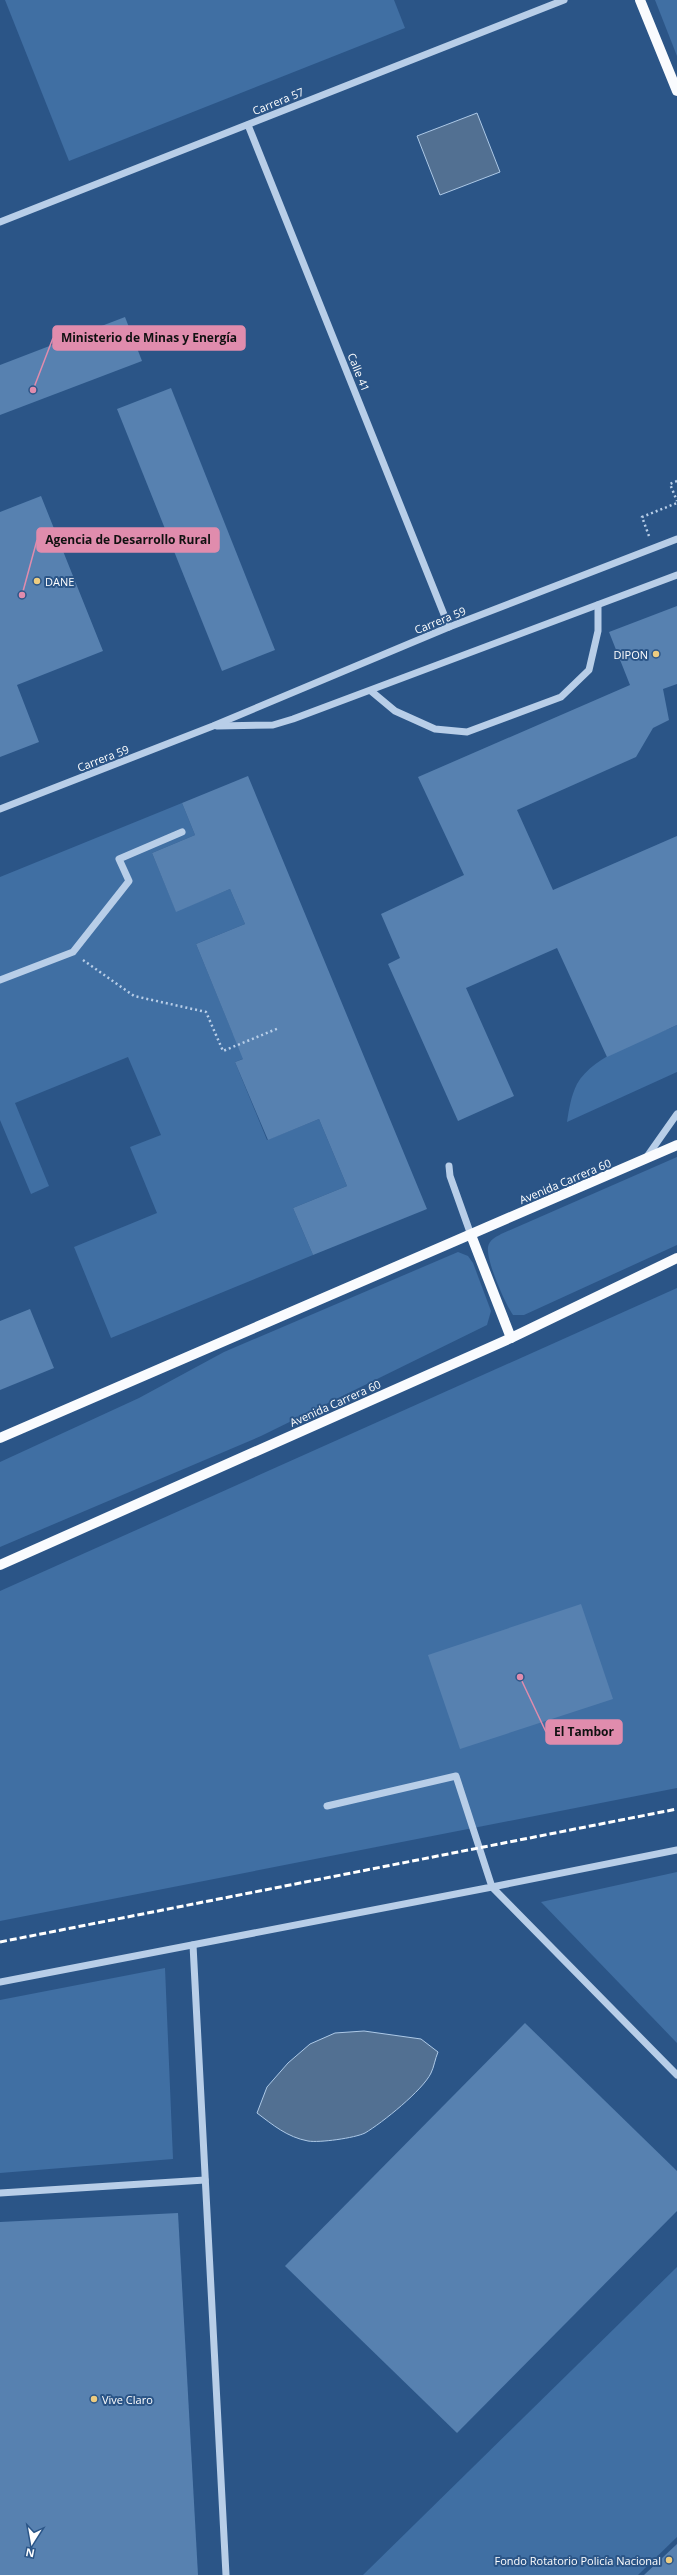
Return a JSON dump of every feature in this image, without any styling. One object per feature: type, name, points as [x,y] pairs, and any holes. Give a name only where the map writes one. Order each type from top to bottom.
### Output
[{"type":"main road","points":[[640,0],[677,91]]},
{"type":"main road","name":"Avenida Carrera 60","points":[[0,1438],[677,1145]]},
{"type":"main road","points":[[471,1235],[511,1338]]},
{"type":"main road","name":"Avenida Carrera 60","points":[[0,1565],[511,1338],[677,1258]]},
{"type":"street","name":"Carrera 57","points":[[0,222],[564,0]]},
{"type":"street","name":"Calle 41","points":[[248,125],[449,627]]},
{"type":"street","name":"Carrera 59","points":[[0,809],[213,726],[449,627],[677,539]]},
{"type":"street","name":"Carrera 59","points":[[213,726],[273,725],[371,691],[677,575]]},
{"type":"street","points":[[371,691],[395,711],[435,729],[468,732],[561,697],[590,670],[598,631],[598,605]]},
{"type":"street","points":[[0,980],[73,952],[129,882],[119,859],[182,832]]},
{"type":"street","points":[[644,1160],[677,1114]]},
{"type":"street","points":[[449,1166],[450,1176],[471,1235]]},
{"type":"street","points":[[326,1806],[456,1776],[492,1887],[677,2075]]},
{"type":"street","points":[[0,1982],[677,1850]]},
{"type":"street","points":[[193,1945],[226,2575]]},
{"type":"street","points":[[0,2193],[206,2180]]},
{"type":"path","points":[[654,548],[642,517],[677,502],[670,484],[677,481]]},
{"type":"path","points":[[73,952],[134,996],[206,1012],[223,1051],[279,1028]]},
{"type":"shaded area","points":[[5,0],[394,0],[405,28],[69,161]]},
{"type":"shaded area","points":[[655,0],[677,0],[677,56]]},
{"type":"shaded area","points":[[477,113],[500,172],[440,195],[417,136]]},
{"type":"shaded area","points":[[182,803],[195,835],[152,853],[176,911],[230,889],[245,924],[196,944],[233,1034],[285,1042],[235,1062],[267,1140],[319,1119],[347,1186],[293,1208],[313,1255],[111,1338],[74,1247],[157,1213],[130,1147],[161,1135],[128,1057],[15,1103],[49,1186],[31,1194],[0,1120],[0,877]]},
{"type":"shaded area","points":[[677,1025],[677,1072],[567,1122],[573,1093],[577,1084],[585,1073],[596,1064],[622,1048]]},
{"type":"shaded area","points":[[677,1157],[677,1245],[524,1315],[513,1315],[501,1292],[490,1262],[488,1247],[491,1241],[501,1234]]},
{"type":"shaded area","points":[[458,1252],[468,1256],[473,1263],[491,1311],[487,1325],[261,1436],[0,1547],[0,1462],[139,1398],[224,1352]]},
{"type":"shaded area","points":[[677,1288],[677,1788],[0,1921],[0,1591]]},
{"type":"shaded area","points":[[677,1872],[677,2043],[541,1902]]},
{"type":"shaded area","points":[[165,1968],[173,2159],[0,2173],[0,2000]]},
{"type":"shaded area","points":[[364,2031],[421,2039],[438,2052],[432,2071],[427,2080],[411,2097],[381,2122],[365,2133],[353,2137],[337,2140],[308,2141],[287,2134],[257,2113],[267,2087],[288,2063],[310,2044],[335,2033]]},
{"type":"shaded area","points":[[677,2267],[677,2537],[638,2575],[363,2575]]},
{"type":"building","points":[[125,317],[142,361],[0,415],[0,365]]},
{"type":"building","points":[[171,388],[275,650],[222,671],[117,409]]},
{"type":"building","name":"DANE","points":[[41,496],[103,651],[17,685],[39,742],[0,757],[0,512]]},
{"type":"building","points":[[677,606],[677,684],[663,689],[669,720],[653,728],[636,757],[517,810],[553,890],[677,836],[677,1025],[607,1057],[557,948],[466,988],[514,1096],[458,1121],[388,964],[400,958],[381,914],[464,875],[418,777],[630,685],[609,632]]},
{"type":"building","points":[[248,776],[427,1209],[313,1255],[293,1208],[347,1186],[319,1119],[268,1140],[235,1062],[243,1059],[196,944],[245,924],[230,889],[176,912],[152,853],[195,835],[182,803]]},
{"type":"building","points":[[30,1309],[54,1368],[0,1390],[0,1321]]},
{"type":"building","points":[[581,1604],[613,1699],[460,1749],[428,1655]]},
{"type":"building","points":[[525,2023],[677,2171],[677,2211],[457,2433],[285,2266]]},
{"type":"building","name":"Vive Claro","points":[[178,2213],[198,2575],[0,2575],[0,2222]]},
{"type":"building","name":"Fondo Rotatorio Policía Nacional","points":[[677,2544],[677,2575],[644,2575]]},
{"type":"railway","points":[[0,1942],[677,1809]]},
{"type":"place","name":"Ministerio de Minas y Energía","points":[[33,390]]},
{"type":"place","name":"DANE","points":[[37,581]]},
{"type":"place","name":"Agencia de Desarrollo Rural","points":[[22,595]]},
{"type":"place","name":"DIPON","points":[[656,654]]},
{"type":"place","name":"El Tambor","points":[[520,1677]]},
{"type":"place","name":"Vive Claro","points":[[94,2399]]},
{"type":"place","name":"Fondo Rotatorio Policía Nacional","points":[[669,2560]]}]
